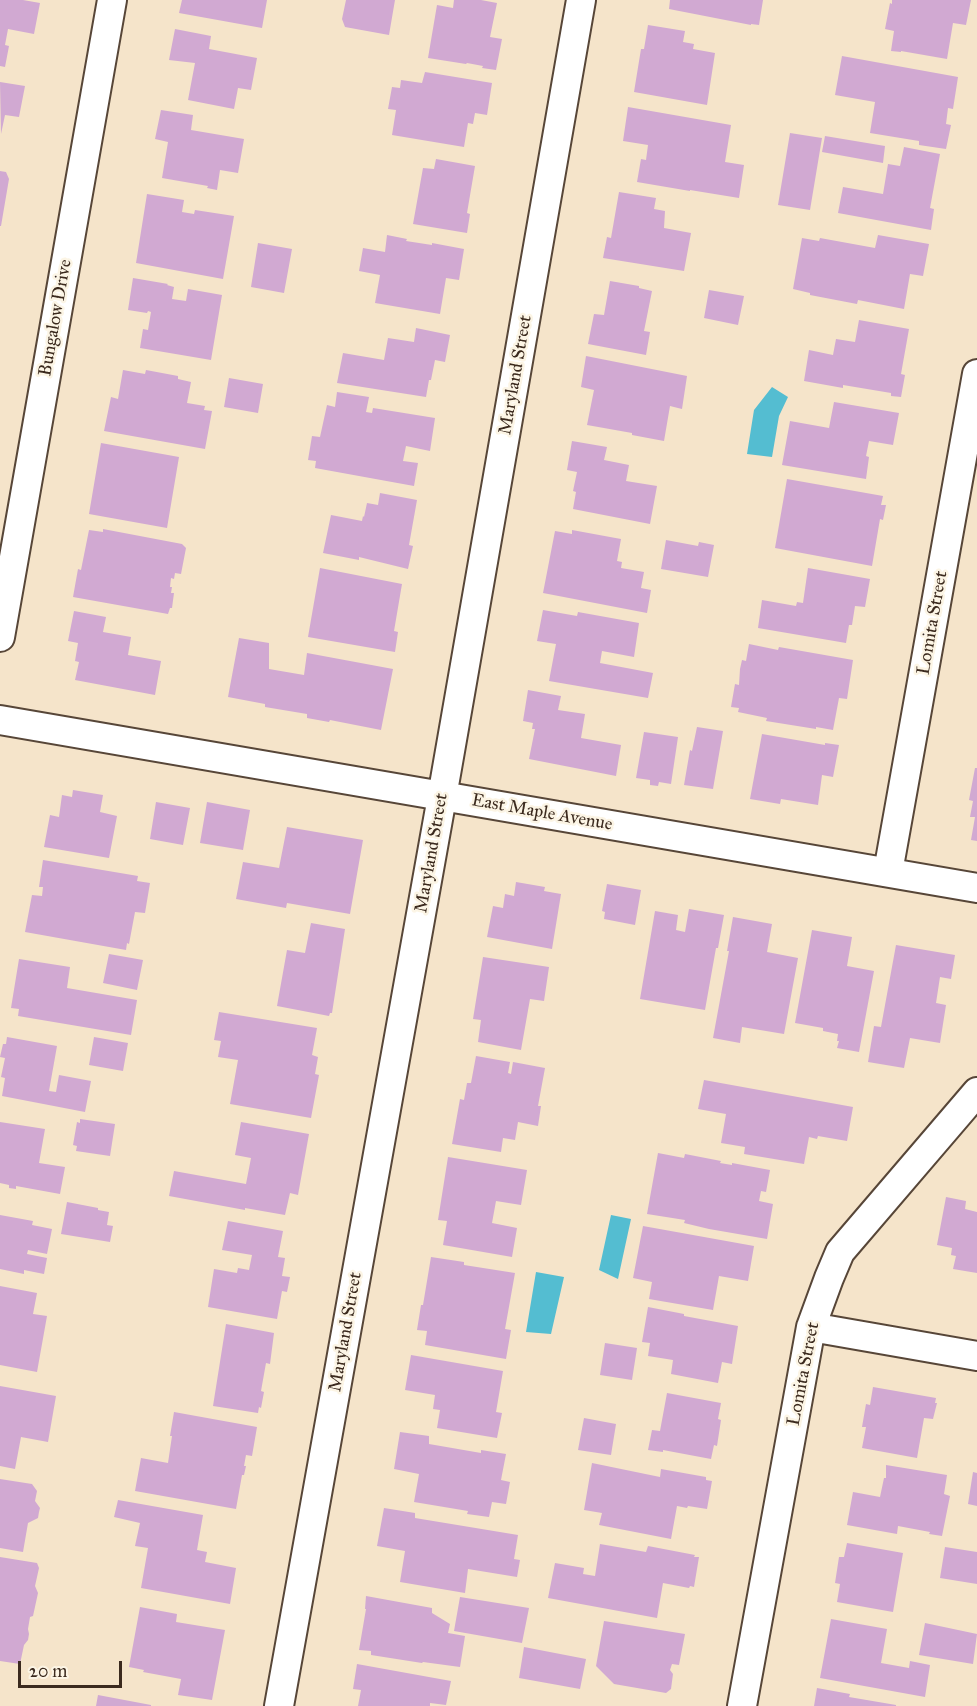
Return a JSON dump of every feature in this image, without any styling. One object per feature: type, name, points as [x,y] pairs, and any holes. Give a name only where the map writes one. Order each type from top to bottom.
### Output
[{"type":"street","name":"Bungalow Drive","points":[[0,637],[112,0]]},
{"type":"street","name":"Maryland Street","points":[[279,1706],[442,796],[581,0]]},
{"type":"street","name":"Lomita Street","points":[[888,872],[977,374]]},
{"type":"street","name":"East Maple Avenue","points":[[0,720],[977,888]]},
{"type":"street","name":"Lomita Street","points":[[742,1706],[811,1327],[829,1278],[840,1252],[977,1092]]},
{"type":"street","points":[[811,1327],[977,1356]]},
{"type":"water","points":[[772,387],[788,397],[779,416],[772,457],[747,454],[754,410]]},
{"type":"water","points":[[611,1215],[631,1219],[618,1279],[599,1270]]},
{"type":"water","points":[[536,1272],[564,1277],[551,1334],[526,1332]]},
{"type":"building","points":[[0,0],[40,3],[34,34],[8,29],[5,45],[9,46],[5,67],[0,66]]},
{"type":"building","points":[[182,0],[267,0],[262,28],[179,13]]},
{"type":"building","points":[[346,0],[395,0],[389,35],[345,27],[342,19]]},
{"type":"building","points":[[454,0],[481,0],[497,3],[490,37],[502,39],[496,70],[467,63],[428,58],[437,5],[453,8]]},
{"type":"building","points":[[670,0],[763,0],[759,25],[751,25],[669,9]]},
{"type":"building","points":[[892,0],[971,0],[966,25],[953,23],[947,59],[891,51],[894,31],[885,29]]},
{"type":"building","points":[[648,25],[685,31],[683,42],[694,44],[693,49],[715,53],[707,105],[634,92],[641,49],[644,49]]},
{"type":"building","points":[[175,29],[211,36],[209,49],[257,58],[251,90],[238,88],[234,109],[188,100],[195,63],[169,60]]},
{"type":"building","points":[[842,56],[958,77],[953,109],[948,108],[946,124],[951,125],[946,149],[919,145],[919,141],[870,133],[875,102],[835,95]]},
{"type":"building","points":[[425,72],[492,83],[487,115],[475,113],[473,124],[468,123],[464,147],[392,135],[396,110],[388,109],[392,87],[400,88],[401,80],[422,83]]},
{"type":"building","points":[[0,82],[25,86],[19,117],[5,115],[1,134]]},
{"type":"building","points":[[628,107],[731,125],[725,162],[744,165],[739,198],[637,182],[641,159],[646,160],[648,145],[623,141]]},
{"type":"building","points":[[161,110],[193,115],[191,130],[244,139],[238,173],[220,170],[217,190],[207,188],[208,186],[162,178],[168,142],[155,139]]},
{"type":"building","points":[[790,133],[822,138],[810,210],[778,205]]},
{"type":"building","points":[[825,136],[885,146],[883,163],[822,152]]},
{"type":"building","points":[[904,147],[940,154],[930,208],[934,209],[931,230],[838,213],[843,187],[883,194],[888,164],[900,166]]},
{"type":"building","points":[[436,159],[475,166],[467,213],[470,214],[467,233],[413,224],[423,168],[434,169]]},
{"type":"building","points":[[0,171],[6,172],[9,179],[1,226],[0,226]]},
{"type":"building","points":[[619,192],[656,198],[654,209],[665,211],[664,228],[691,233],[684,271],[603,258],[607,237],[611,238]]},
{"type":"building","points":[[147,194],[184,200],[182,212],[194,214],[195,210],[234,216],[223,279],[136,263]]},
{"type":"building","points":[[387,235],[407,239],[406,241],[464,249],[459,280],[446,278],[440,314],[375,303],[380,275],[359,271],[363,248],[385,252]]},
{"type":"building","points":[[878,235],[929,244],[923,276],[910,274],[904,309],[858,300],[857,304],[810,295],[810,293],[793,289],[802,238],[819,241],[820,238],[875,248]]},
{"type":"building","points":[[258,243],[292,249],[284,293],[251,287]]},
{"type":"building","points":[[133,278],[174,287],[172,299],[186,301],[188,289],[222,295],[211,360],[140,348],[143,329],[148,330],[151,312],[128,310]]},
{"type":"building","points":[[610,281],[639,286],[639,288],[652,291],[644,331],[650,332],[646,355],[588,344],[594,314],[604,315]]},
{"type":"building","points":[[709,290],[744,296],[738,325],[704,318]]},
{"type":"building","points":[[859,320],[909,329],[901,374],[905,375],[901,397],[891,396],[891,393],[843,385],[843,388],[804,381],[809,350],[833,355],[836,339],[855,342]]},
{"type":"building","points":[[416,328],[450,335],[445,362],[435,360],[426,397],[337,383],[343,353],[384,360],[388,338],[414,342]]},
{"type":"building","points":[[586,356],[687,376],[682,409],[670,406],[664,441],[587,425],[594,390],[581,387]]},
{"type":"building","points":[[123,370],[145,374],[146,370],[178,376],[178,379],[191,382],[187,403],[205,406],[204,410],[212,411],[205,449],[104,431],[111,397],[118,399]]},
{"type":"building","points":[[229,378],[263,384],[258,413],[224,407]]},
{"type":"building","points":[[337,392],[369,397],[366,412],[372,413],[373,408],[435,418],[430,451],[406,446],[403,461],[418,463],[414,486],[315,468],[316,461],[308,460],[312,436],[320,437],[327,405],[335,407]]},
{"type":"building","points":[[834,402],[899,413],[893,445],[869,441],[866,456],[869,457],[866,479],[782,465],[790,421],[829,428]]},
{"type":"building","points":[[572,441],[607,447],[604,460],[629,465],[626,481],[657,486],[650,524],[573,509],[576,492],[573,491],[577,472],[567,470]]},
{"type":"building","points":[[101,443],[179,457],[167,528],[89,514]]},
{"type":"building","points":[[787,479],[883,496],[881,505],[886,505],[883,520],[880,519],[872,566],[775,548]]},
{"type":"building","points":[[380,493],[417,500],[409,545],[413,546],[408,569],[359,557],[359,560],[323,553],[331,515],[362,521],[367,503],[378,505]]},
{"type":"building","points":[[103,529],[182,544],[186,548],[181,574],[175,573],[174,579],[171,578],[171,593],[174,593],[172,608],[168,614],[73,597],[89,530],[103,532]]},
{"type":"building","points":[[572,530],[621,539],[617,561],[622,562],[621,568],[644,572],[641,588],[651,590],[647,613],[543,593],[555,531],[572,534]]},
{"type":"building","points":[[666,540],[698,546],[699,542],[714,545],[708,577],[661,569]]},
{"type":"building","points":[[320,568],[402,584],[394,631],[398,632],[395,652],[308,637]]},
{"type":"building","points":[[808,568],[870,579],[865,607],[855,606],[846,643],[758,628],[762,600],[796,606],[797,602],[803,603]]},
{"type":"building","points":[[543,610],[577,616],[578,612],[639,623],[634,657],[602,651],[600,663],[653,673],[648,698],[549,681],[556,644],[537,641]]},
{"type":"building","points":[[74,611],[106,617],[103,632],[131,637],[128,655],[161,661],[155,695],[75,680],[79,662],[75,661],[78,643],[68,641]]},
{"type":"building","points":[[239,638],[269,643],[269,669],[304,675],[307,653],[393,669],[381,730],[307,718],[307,714],[265,707],[265,704],[228,697]]},
{"type":"building","points":[[749,644],[853,660],[847,699],[839,698],[833,730],[766,721],[767,718],[738,712],[739,708],[731,707],[735,684],[739,685],[742,660],[746,661]]},
{"type":"building","points":[[528,690],[561,696],[558,710],[585,714],[581,738],[621,745],[616,776],[529,759],[535,729],[532,729],[533,723],[523,721]]},
{"type":"building","points":[[697,727],[723,731],[713,789],[684,785],[690,750],[692,751]]},
{"type":"building","points":[[644,732],[678,737],[671,784],[659,782],[658,786],[650,785],[650,780],[636,778]]},
{"type":"building","points":[[762,734],[825,745],[825,743],[839,745],[833,777],[822,775],[818,805],[781,799],[780,804],[750,799]]},
{"type":"building","points":[[975,768],[977,768],[977,841],[971,840],[975,817],[970,817],[973,801],[969,800]]},
{"type":"building","points":[[73,790],[103,795],[100,812],[117,816],[109,858],[44,847],[50,815],[59,817],[62,795],[72,797]]},
{"type":"building","points":[[156,802],[190,808],[183,845],[150,839]]},
{"type":"building","points":[[207,802],[250,810],[243,850],[200,843]]},
{"type":"building","points":[[287,827],[363,840],[350,914],[287,903],[286,908],[236,899],[243,862],[279,868]]},
{"type":"building","points":[[43,860],[138,876],[137,881],[150,883],[145,913],[135,912],[126,950],[25,932],[32,895],[42,896],[43,887],[39,887]]},
{"type":"building","points":[[516,882],[545,887],[544,891],[561,894],[552,949],[487,937],[493,906],[503,908],[505,894],[514,896]]},
{"type":"building","points":[[607,884],[641,890],[635,925],[604,919],[605,912],[602,911]]},
{"type":"building","points":[[689,909],[724,915],[705,1010],[640,999],[655,911],[678,915],[676,930],[685,932]]},
{"type":"building","points":[[733,917],[772,924],[767,952],[798,958],[784,1034],[742,1027],[740,1043],[713,1038]]},
{"type":"building","points":[[311,923],[345,929],[332,1013],[329,1016],[277,1006],[287,950],[305,953]]},
{"type":"building","points":[[812,930],[852,937],[847,966],[874,971],[859,1052],[837,1048],[838,1034],[823,1031],[823,1028],[795,1023]]},
{"type":"building","points":[[896,945],[955,955],[951,979],[940,977],[936,1003],[946,1005],[940,1043],[910,1038],[904,1068],[868,1062],[874,1026],[881,1027]]},
{"type":"building","points":[[109,954],[143,960],[137,990],[103,983]]},
{"type":"building","points":[[483,957],[549,967],[544,1001],[530,999],[521,1050],[478,1042],[481,1020],[473,1019]]},
{"type":"building","points":[[19,959],[70,967],[67,988],[137,1000],[131,1035],[18,1016],[19,1009],[11,1008]]},
{"type":"building","points":[[219,1012],[317,1028],[312,1055],[318,1057],[315,1074],[319,1075],[311,1118],[230,1104],[238,1060],[218,1057],[221,1041],[214,1040]]},
{"type":"building","points":[[7,1037],[57,1046],[49,1091],[56,1092],[59,1075],[91,1081],[85,1112],[2,1096],[5,1078],[1,1077],[5,1058],[0,1057]]},
{"type":"building","points":[[94,1037],[128,1043],[123,1071],[89,1065]]},
{"type":"building","points":[[476,1056],[510,1062],[508,1073],[511,1074],[513,1062],[545,1068],[538,1106],[541,1106],[538,1126],[518,1122],[515,1140],[503,1138],[501,1152],[452,1144],[460,1099],[464,1100],[467,1083],[471,1083]]},
{"type":"building","points":[[704,1080],[853,1107],[847,1141],[818,1136],[817,1139],[809,1137],[804,1164],[744,1154],[745,1147],[721,1143],[726,1114],[698,1109]]},
{"type":"building","points":[[80,1119],[115,1124],[110,1156],[76,1151],[77,1146],[73,1145],[77,1122],[80,1123]]},
{"type":"building","points":[[0,1122],[45,1129],[39,1163],[65,1167],[60,1194],[16,1186],[16,1189],[9,1188],[9,1185],[0,1183]]},
{"type":"building","points":[[241,1122],[309,1134],[298,1195],[290,1193],[285,1215],[169,1196],[174,1171],[246,1184],[251,1158],[235,1155]]},
{"type":"building","points":[[658,1153],[684,1158],[685,1154],[721,1161],[720,1163],[770,1170],[766,1192],[761,1191],[759,1201],[773,1204],[767,1239],[709,1229],[684,1223],[685,1220],[647,1214]]},
{"type":"building","points":[[448,1157],[527,1170],[521,1205],[496,1201],[492,1223],[517,1228],[512,1257],[443,1245],[447,1221],[438,1220]]},
{"type":"building","points":[[946,1197],[966,1201],[965,1209],[977,1212],[977,1273],[953,1269],[956,1256],[951,1255],[952,1248],[937,1245]]},
{"type":"building","points":[[67,1202],[109,1212],[107,1225],[113,1226],[110,1242],[61,1234]]},
{"type":"building","points":[[0,1215],[33,1221],[32,1225],[52,1229],[47,1254],[28,1250],[27,1254],[47,1258],[44,1274],[24,1270],[24,1274],[0,1269]]},
{"type":"building","points":[[228,1221],[283,1231],[278,1257],[285,1258],[282,1276],[290,1277],[287,1292],[282,1291],[277,1319],[208,1307],[214,1269],[237,1273],[238,1268],[249,1270],[252,1255],[222,1250]]},
{"type":"building","points":[[643,1226],[754,1246],[748,1281],[719,1276],[713,1310],[649,1299],[652,1282],[633,1278]]},
{"type":"building","points":[[431,1257],[515,1273],[505,1329],[511,1330],[506,1359],[425,1345],[427,1331],[417,1330]]},
{"type":"building","points":[[0,1286],[37,1293],[33,1314],[47,1316],[37,1372],[0,1365]]},
{"type":"building","points":[[648,1307],[738,1326],[732,1364],[722,1362],[718,1383],[671,1374],[673,1360],[648,1356],[650,1343],[642,1342]]},
{"type":"building","points":[[226,1324],[274,1333],[270,1364],[266,1363],[261,1391],[264,1392],[258,1413],[213,1406]]},
{"type":"building","points":[[605,1343],[637,1348],[632,1380],[600,1375]]},
{"type":"building","points":[[411,1355],[503,1371],[496,1412],[502,1413],[497,1438],[437,1428],[440,1410],[433,1409],[435,1395],[405,1390]]},
{"type":"building","points":[[0,1386],[56,1396],[48,1442],[21,1437],[15,1469],[0,1466]]},
{"type":"building","points":[[873,1387],[936,1398],[933,1419],[924,1418],[917,1458],[862,1448],[866,1427],[862,1427],[866,1404],[870,1405]]},
{"type":"building","points":[[667,1393],[721,1403],[717,1446],[714,1445],[711,1459],[663,1450],[663,1452],[648,1450],[652,1430],[660,1431]]},
{"type":"building","points":[[174,1412],[257,1427],[252,1456],[246,1455],[244,1466],[246,1466],[244,1475],[242,1475],[236,1509],[135,1491],[141,1458],[168,1463]]},
{"type":"building","points":[[584,1418],[616,1424],[611,1455],[578,1450]]},
{"type":"building","points":[[400,1432],[429,1436],[429,1444],[481,1453],[481,1450],[506,1454],[501,1480],[510,1482],[506,1504],[492,1502],[489,1517],[414,1502],[419,1474],[394,1469]]},
{"type":"building","points":[[592,1463],[660,1477],[661,1469],[706,1477],[706,1480],[712,1481],[707,1509],[677,1506],[671,1539],[599,1525],[602,1513],[584,1510]]},
{"type":"building","points":[[886,1465],[947,1475],[944,1494],[950,1496],[942,1536],[898,1526],[897,1534],[847,1525],[853,1492],[880,1497],[884,1478],[886,1478]]},
{"type":"building","points":[[973,1472],[977,1473],[977,1506],[968,1504]]},
{"type":"building","points":[[0,1479],[32,1484],[37,1491],[35,1501],[40,1508],[38,1518],[28,1523],[23,1552],[0,1548]]},
{"type":"building","points":[[118,1500],[203,1515],[197,1550],[207,1552],[205,1562],[236,1568],[230,1604],[141,1588],[148,1548],[135,1546],[140,1523],[114,1517]]},
{"type":"building","points":[[384,1508],[415,1513],[415,1518],[518,1535],[514,1559],[520,1560],[517,1577],[468,1569],[465,1593],[400,1582],[405,1551],[377,1546]]},
{"type":"building","points":[[847,1543],[903,1553],[893,1612],[837,1602],[840,1584],[835,1583],[839,1557],[844,1557]]},
{"type":"building","points":[[600,1544],[646,1552],[648,1546],[695,1555],[694,1557],[699,1557],[694,1587],[663,1583],[657,1618],[548,1598],[555,1563],[584,1568],[583,1574],[595,1576]]},
{"type":"building","points":[[945,1547],[977,1552],[977,1584],[940,1578]]},
{"type":"building","points":[[0,1557],[37,1563],[39,1568],[35,1586],[38,1593],[33,1616],[30,1617],[28,1640],[24,1645],[20,1664],[0,1661]]},
{"type":"building","points":[[366,1596],[432,1608],[432,1613],[450,1624],[448,1633],[465,1636],[460,1667],[371,1655],[371,1651],[359,1650]]},
{"type":"building","points":[[460,1597],[529,1608],[522,1643],[454,1631]]},
{"type":"building","points":[[140,1607],[177,1614],[176,1622],[225,1630],[212,1700],[178,1695],[181,1679],[129,1667]]},
{"type":"building","points":[[831,1619],[887,1629],[881,1663],[909,1668],[910,1661],[930,1665],[925,1697],[820,1678]]},
{"type":"building","points":[[604,1621],[685,1634],[679,1665],[672,1664],[670,1670],[673,1674],[671,1689],[666,1693],[614,1684],[596,1666]]},
{"type":"building","points":[[925,1623],[977,1634],[973,1664],[919,1655]]},
{"type":"building","points":[[524,1647],[586,1659],[580,1689],[519,1678]]},
{"type":"building","points":[[357,1664],[451,1681],[446,1705],[430,1703],[430,1706],[358,1706],[361,1690],[353,1689]]},
{"type":"building","points":[[817,1688],[850,1694],[849,1697],[896,1706],[814,1706]]},
{"type":"building","points":[[98,1695],[151,1705],[151,1706],[96,1706]]}]
